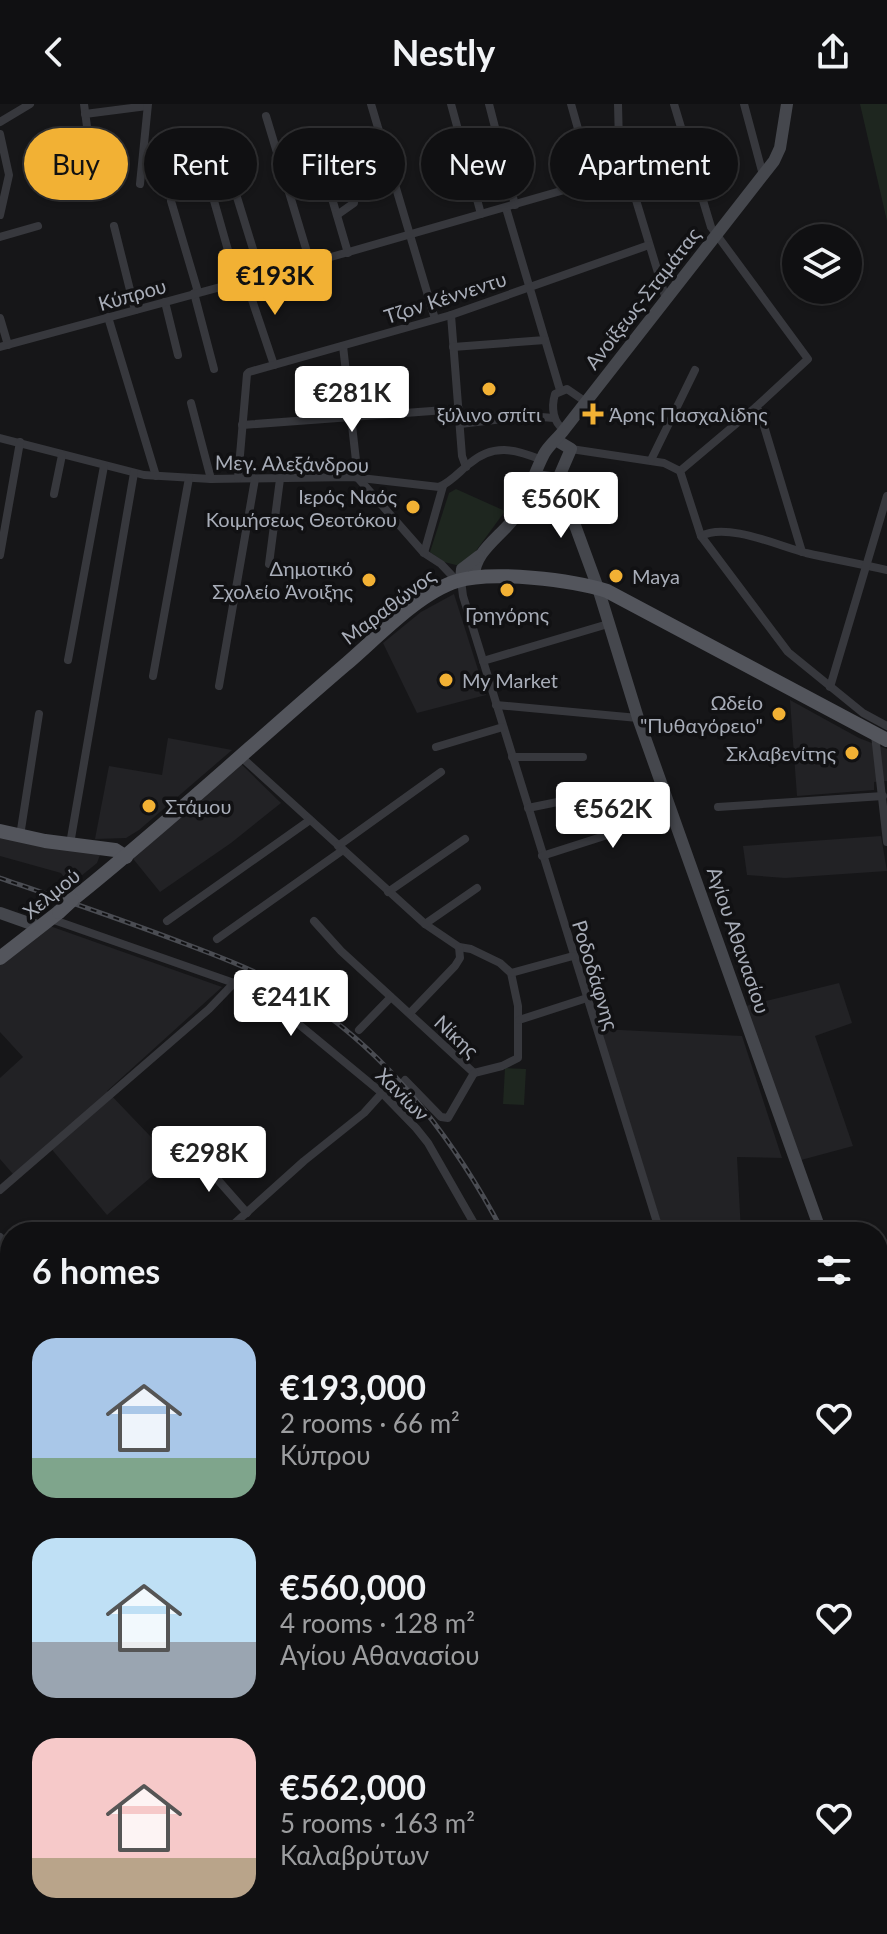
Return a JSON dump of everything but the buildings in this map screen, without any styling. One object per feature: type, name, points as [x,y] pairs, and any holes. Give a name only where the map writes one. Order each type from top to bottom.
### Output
[{"type":"main road","points":[[463,577],[548,579],[598,588],[629,601],[883,734]]},
{"type":"main road","name":"Μαραθώνος","points":[[126,857],[239,755],[409,610],[463,577]]},
{"type":"main road","points":[[0,831],[115,850],[126,857]]},
{"type":"main road","name":"Χελμού","points":[[0,958],[126,857]]},
{"type":"street","points":[[0,122],[30,104]]},
{"type":"street","points":[[371,104],[435,319]]},
{"type":"street","points":[[451,104],[481,214]]},
{"type":"street","points":[[489,104],[529,286],[560,390]]},
{"type":"street","points":[[571,104],[578,128]]},
{"type":"street","points":[[618,104],[619,128]]},
{"type":"street","points":[[674,104],[711,227],[808,359],[680,471]]},
{"type":"street","points":[[744,104],[763,176]]},
{"type":"street","name":"Ανοίξεως-Σταμάτας","points":[[463,577],[514,519],[545,451],[763,176],[780,148],[787,104]]},
{"type":"street","points":[[85,109],[148,105],[140,184]]},
{"type":"street","points":[[266,116],[310,262]]},
{"type":"street","points":[[0,134],[9,175],[0,215]]},
{"type":"street","points":[[261,275],[224,155],[205,169],[241,280],[274,365]]},
{"type":"street","name":"Κύπρου","points":[[4,346],[348,253],[550,194]]},
{"type":"street","points":[[333,200],[348,253]]},
{"type":"street","points":[[337,215],[354,200]]},
{"type":"street","points":[[635,200],[666,300]]},
{"type":"street","points":[[171,201],[214,369]]},
{"type":"street","points":[[0,237],[38,226]]},
{"type":"street","points":[[114,226],[135,310]]},
{"type":"street","name":"Τζον Κέννεντυ","points":[[242,425],[249,372],[451,315],[649,245]]},
{"type":"street","points":[[165,302],[178,355]]},
{"type":"street","points":[[451,315],[462,456],[466,467]]},
{"type":"street","points":[[108,317],[156,476]]},
{"type":"street","points":[[0,318],[4,346]]},
{"type":"street","points":[[453,347],[545,340]]},
{"type":"street","points":[[343,346],[358,478],[424,553],[463,577]]},
{"type":"street","points":[[651,460],[695,370]]},
{"type":"street","points":[[560,390],[571,390],[586,402]]},
{"type":"street","points":[[560,390],[554,398],[554,418],[560,435],[571,449],[651,460],[680,471],[701,536],[788,652],[863,713],[883,734],[887,842]]},
{"type":"street","points":[[191,403],[211,479]]},
{"type":"street","points":[[756,407],[802,552]]},
{"type":"street","points":[[238,478],[242,425],[459,409]]},
{"type":"street","points":[[460,424],[528,416],[554,418]]},
{"type":"street","name":"Μεγ. Αλεξάνδρου","points":[[0,438],[104,466],[156,476],[211,479],[358,478],[432,488],[443,486]]},
{"type":"street","points":[[0,555],[20,442]]},
{"type":"street","points":[[424,553],[443,486],[466,467],[482,456],[508,448],[542,460]]},
{"type":"street","points":[[536,476],[558,479],[571,449]]},
{"type":"street","points":[[54,494],[62,455]]},
{"type":"street","points":[[68,660],[104,466]]},
{"type":"street","points":[[70,844],[134,473]]},
{"type":"street","points":[[153,676],[189,478]]},
{"type":"street","points":[[219,686],[255,479]]},
{"type":"street","points":[[269,564],[280,479]]},
{"type":"street","name":"Αγίου Αθανασίου","points":[[558,479],[598,588],[638,718],[817,1222]]},
{"type":"street","points":[[830,687],[887,496]]},
{"type":"street","points":[[701,536],[709,532],[722,532],[755,537],[802,552],[887,570]]},
{"type":"street","name":"Ροδοδάφνης","points":[[463,577],[463,596],[657,1222]]},
{"type":"street","points":[[483,661],[608,624]]},
{"type":"street","points":[[496,705],[638,718]]},
{"type":"street","points":[[20,836],[39,714]]},
{"type":"street","points":[[436,747],[503,727]]},
{"type":"street","points":[[239,755],[388,892],[425,924],[459,947],[471,949],[500,963],[511,973],[573,956]]},
{"type":"street","points":[[512,757],[583,757]]},
{"type":"street","points":[[217,939],[441,772]]},
{"type":"street","points":[[528,808],[597,794]]},
{"type":"street","points":[[718,807],[883,796]]},
{"type":"street","points":[[542,856],[673,814]]},
{"type":"street","points":[[167,921],[310,820]]},
{"type":"street","points":[[388,892],[465,839]]},
{"type":"street","points":[[425,924],[477,888]]},
{"type":"street","points":[[0,913],[50,920]]},
{"type":"street","name":"Χανίων","points":[[50,920],[234,983],[296,1022],[382,1093],[428,1143],[473,1222]]},
{"type":"street","name":"Νίκης","points":[[314,921],[341,951],[474,1073],[502,1066],[518,1058],[519,1020],[511,973]]},
{"type":"street","points":[[410,1013],[455,966],[460,958],[459,947]]},
{"type":"street","points":[[0,1190],[173,1041],[234,983]]},
{"type":"street","points":[[359,1030],[391,997]]},
{"type":"street","points":[[519,1020],[587,998]]},
{"type":"street","points":[[405,1080],[445,1119],[451,1116],[474,1073]]},
{"type":"street","points":[[237,1222],[304,1161],[364,1113],[382,1093]]},
{"type":"street","points":[[195,1154],[247,1213]]},
{"type":"shaded area","points":[[860,104],[887,104],[887,221]]},
{"type":"shaded area","points":[[456,489],[505,511],[470,559],[460,566],[444,562],[430,552],[449,493]]},
{"type":"shaded area","points":[[454,594],[486,695],[417,713],[383,643],[421,612]]},
{"type":"shaded area","points":[[790,700],[859,738],[887,749],[887,781],[874,782],[874,790],[797,796]]},
{"type":"shaded area","points":[[168,738],[232,750],[139,830],[126,838],[95,839],[109,766],[162,775]]},
{"type":"shaded area","points":[[240,763],[281,803],[231,843],[160,892],[130,855]]},
{"type":"shaded area","points":[[0,834],[100,855],[97,863],[70,885],[61,873],[0,856]]},
{"type":"shaded area","points":[[881,836],[887,871],[785,878],[747,875],[743,846]]},
{"type":"shaded area","points":[[47,925],[222,987],[107,1091],[172,1159],[107,1215],[49,1146],[13,1174],[0,1159],[0,1078],[23,1057],[0,1032],[0,965]]},
{"type":"shaded area","points":[[839,983],[852,1023],[815,1036],[853,1146],[801,1160],[746,1006]]},
{"type":"shaded area","points":[[600,1029],[742,1036],[782,1158],[737,1157],[740,1222],[661,1222]]},
{"type":"shaded area","points":[[505,1068],[526,1069],[524,1105],[503,1104]]},
{"type":"railway","points":[[0,878],[213,954],[299,996],[362,1044],[416,1100],[441,1131],[498,1222]]},
{"type":"place","name":"ξύλινο σπίτι","points":[[489,389]]},
{"type":"place","name":"Άρης Πασχαλίδης","points":[[593,414]]},
{"type":"place","name":"Ιερός Ναός Κοιμήσεως Θεοτόκου","points":[[413,507]]},
{"type":"place","name":"Maya","points":[[616,576]]},
{"type":"place","name":"Δημοτικό Σχολείο Άνοιξης","points":[[369,580]]},
{"type":"place","name":"Γρηγόρης","points":[[507,590]]},
{"type":"place","name":"My Market","points":[[446,680]]},
{"type":"place","name":"Ωδείο \"Πυθαγόρειο\"","points":[[779,714]]},
{"type":"place","name":"Σκλαβενίτης","points":[[852,753]]},
{"type":"place","name":"Στάμου","points":[[149,806]]}]
